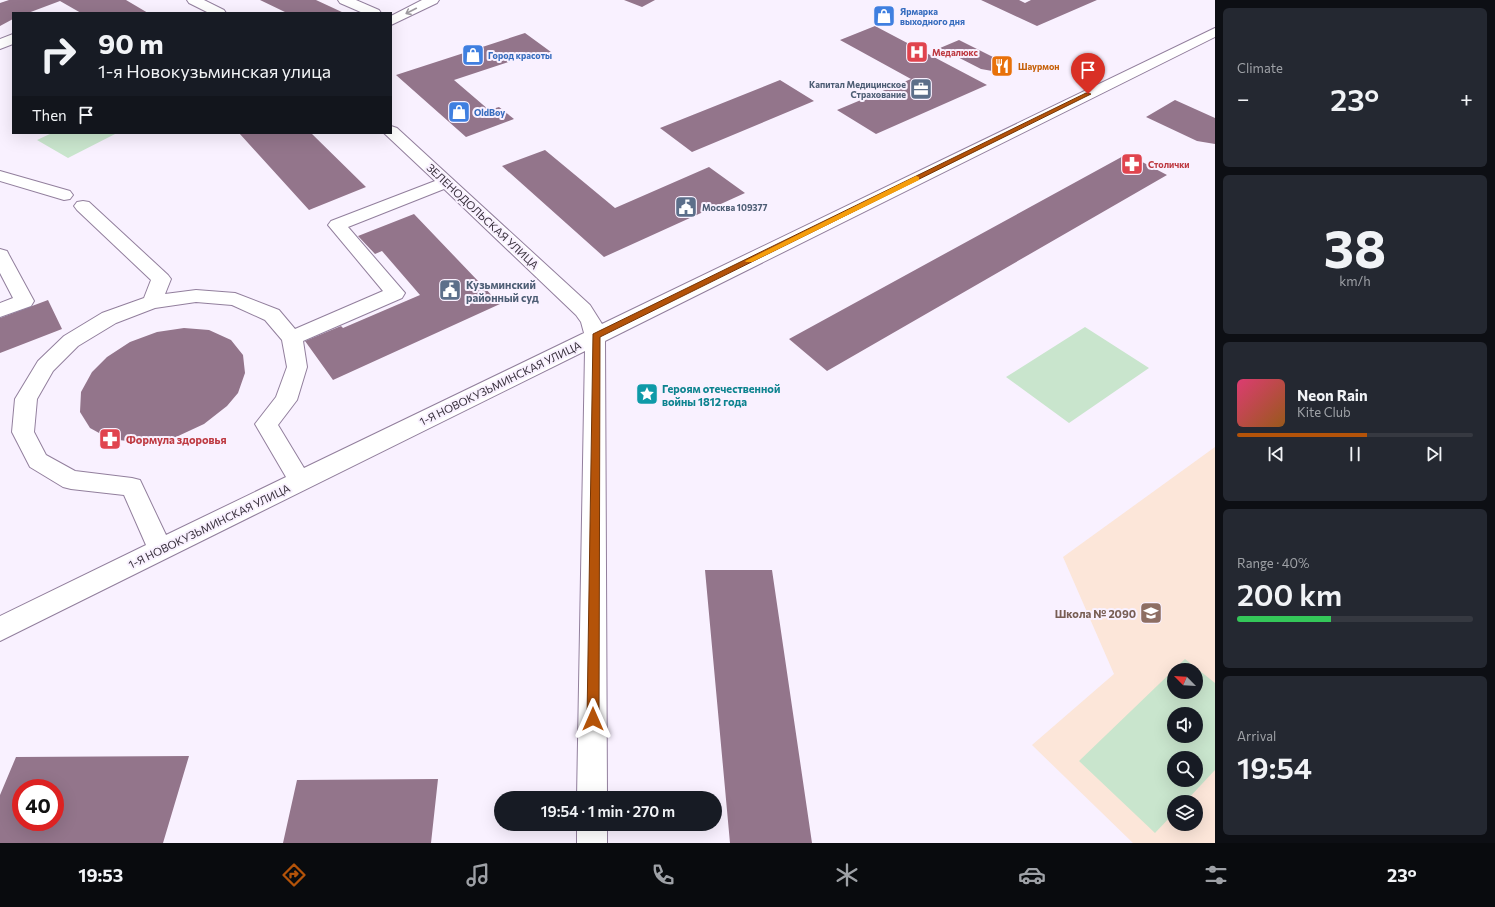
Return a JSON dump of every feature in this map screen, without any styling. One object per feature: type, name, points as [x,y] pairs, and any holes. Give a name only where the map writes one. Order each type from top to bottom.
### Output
[{"type":"street","points":[[194,0],[214,10]]},
{"type":"street","points":[[345,0],[372,12]]},
{"type":"street","points":[[392,20],[432,0]]},
{"type":"street","points":[[199,12],[214,10]]},
{"type":"street","name":"1-Я НОВОКУЗЬМИНСКАЯ УЛИЦА","points":[[0,629],[1215,32]]},
{"type":"street","points":[[0,45],[12,39]]},
{"type":"street","name":"ЗЕЛЕНОДОЛЬСКАЯ УЛИЦА","points":[[392,133],[447,182],[583,310],[592,322],[596,336],[592,791]]},
{"type":"street","points":[[0,176],[64,195]]},
{"type":"street","points":[[292,338],[395,293],[337,225],[447,182]]},
{"type":"street","points":[[82,206],[161,279],[152,302]]},
{"type":"street","points":[[0,255],[24,301],[0,310]]},
{"type":"street","points":[[161,550],[132,487],[71,480],[38,461],[23,432],[26,399],[45,366],[71,341],[109,318],[152,302],[196,296],[235,299],[272,315],[292,338],[297,367],[286,400],[266,424],[300,481]]},
{"type":"street","points":[[592,831],[592,843]]},
{"type":"shaded area","name":"Школа № 2090","points":[[1215,447],[1215,843],[1133,843],[1032,745],[1114,674],[1063,557]]},
{"type":"green space","points":[[50,134],[115,134],[68,158],[37,140]]},
{"type":"green space","points":[[1085,327],[1149,368],[1069,423],[1006,377]]},
{"type":"green space","points":[[1185,659],[1190,663],[1181,663]]},
{"type":"green space","points":[[1203,673],[1215,683],[1215,770],[1203,783],[1203,751],[1167,751],[1167,787],[1199,787],[1192,795],[1167,795],[1167,820],[1155,833],[1079,761],[1167,676],[1167,699],[1203,699]]},
{"type":"building","points":[[9,0],[126,0],[146,12],[79,12],[60,1],[31,12],[12,12],[12,20],[0,26],[0,3]]},
{"type":"building","points":[[260,0],[316,0],[342,12],[285,12]]},
{"type":"building","points":[[624,0],[655,0],[642,7]]},
{"type":"building","points":[[981,0],[1019,0],[1025,3],[1031,0],[1097,0],[1037,26]]},
{"type":"building","points":[[875,26],[987,85],[876,134],[837,110],[911,79],[840,40]]},
{"type":"building","points":[[525,33],[551,52],[528,60],[524,57],[454,80],[489,110],[499,107],[514,119],[466,137],[396,75]]},
{"type":"building","points":[[959,40],[1011,66],[998,72],[981,69],[940,48]]},
{"type":"building","points":[[780,80],[814,101],[692,152],[660,128]]},
{"type":"building","points":[[1175,100],[1215,118],[1215,144],[1197,141],[1146,117]]},
{"type":"building","points":[[240,134],[312,134],[366,187],[309,210]]},
{"type":"building","points":[[545,150],[615,208],[709,167],[745,193],[604,257],[502,166]]},
{"type":"building","points":[[1127,154],[1167,175],[827,371],[789,339]]},
{"type":"building","points":[[414,214],[500,304],[333,380],[305,341],[341,326],[343,328],[420,295],[382,251],[375,254],[358,236]]},
{"type":"building","points":[[48,300],[62,329],[0,353],[0,318]]},
{"type":"building","points":[[184,328],[209,330],[231,340],[243,355],[245,373],[238,393],[227,406],[204,424],[176,437],[145,443],[110,439],[90,428],[80,412],[81,392],[92,372],[107,357],[130,342],[157,332]]},
{"type":"building","points":[[705,570],[772,570],[812,843],[730,843]]},
{"type":"building","points":[[189,756],[163,843],[0,843],[0,795],[16,757]]},
{"type":"building","points":[[438,779],[431,843],[283,843],[297,780]]},
{"type":"slow traffic","points":[[749,261],[916,178]]},
{"type":"place","name":"Ярмарка выходного дня","points":[[884,16]]},
{"type":"place","name":"Медалюкс","points":[[917,52]]},
{"type":"place","name":"Город красоты","points":[[473,55]]},
{"type":"place","name":"Шаурмон","points":[[1002,66]]},
{"type":"place","name":"Капитал Медицинское Страхование","points":[[921,89]]},
{"type":"place","name":"OldBoy","points":[[459,112]]},
{"type":"place","name":"Столички","points":[[1132,164]]},
{"type":"place","name":"Москва 109377","points":[[686,207]]},
{"type":"place","name":"Кузьминский районный суд","points":[[450,290]]},
{"type":"place","name":"Героям отечественной войны 1812 года","points":[[647,394]]},
{"type":"place","name":"Формула здоровья","points":[[110,439]]},
{"type":"place","name":"Школа № 2090","points":[[1151,613]]},
{"type":"route","points":[[593,719],[596,336],[1088,94]]}]
